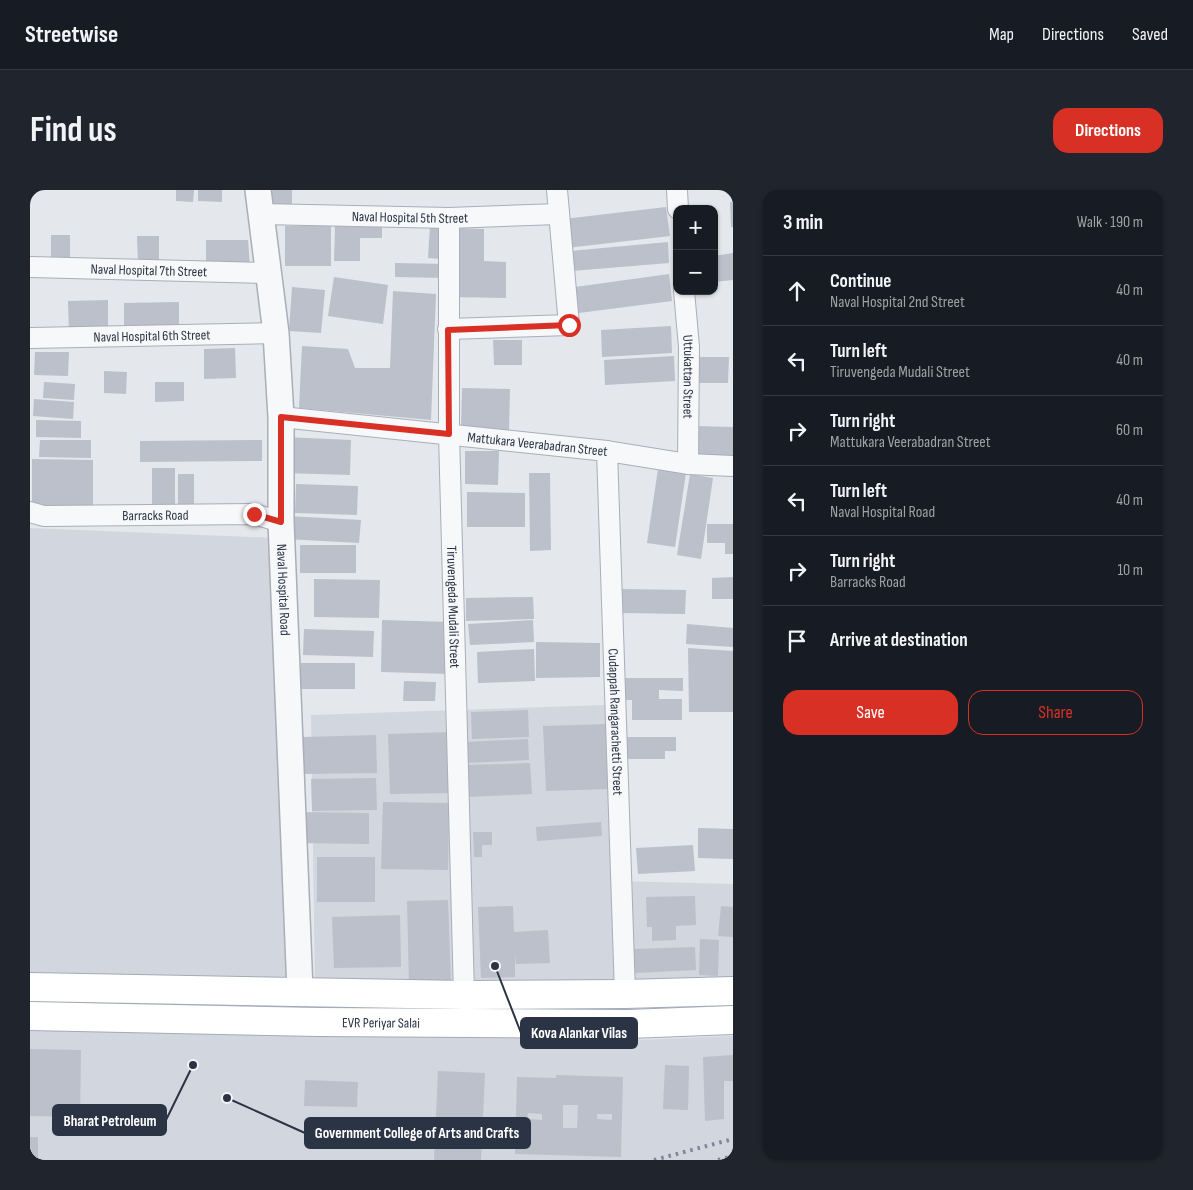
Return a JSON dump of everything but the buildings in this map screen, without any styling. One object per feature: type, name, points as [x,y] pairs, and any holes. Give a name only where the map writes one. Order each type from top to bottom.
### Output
[{"type":"main road","name":"EVR Periyar Salai","points":[[30,987],[464,995],[733,991]]},
{"type":"main road","name":"EVR Periyar Salai","points":[[30,1016],[319,1022],[629,1024],[733,1020]]},
{"type":"street","name":"Naval Hospital Road","points":[[258,190],[276,334],[281,417],[281,522],[300,991]]},
{"type":"street","points":[[448,330],[569,325],[556,190]]},
{"type":"street","points":[[677,190],[678,205]]},
{"type":"street","name":"Naval Hospital 5th Street","points":[[261,214],[449,218],[559,214]]},
{"type":"street","name":"Tiruvengeda Mudali Street","points":[[449,218],[449,434],[464,995]]},
{"type":"street","name":"Naval Hospital 7th Street","points":[[30,267],[268,274]]},
{"type":"street","name":"Uttukattan Street","points":[[684,295],[688,347],[688,464]]},
{"type":"street","name":"Naval Hospital 6th Street","points":[[30,338],[276,334]]},
{"type":"street","name":"Mattukara Veerabadran Street","points":[[281,417],[607,451],[688,464],[733,466]]},
{"type":"street","name":"Cudappah Rangarachetti Street","points":[[607,451],[625,994]]},
{"type":"street","name":"Barracks Road","points":[[30,512],[44,516],[254,514],[281,522]]},
{"type":"shaded area","points":[[30,528],[277,538],[297,979],[30,972]]},
{"type":"shaded area","points":[[606,705],[615,881],[733,884],[733,983],[315,985],[311,715]]},
{"type":"shaded area","points":[[30,1030],[424,1035],[635,1040],[733,1036],[733,1160],[30,1160]]},
{"type":"railway","points":[[654,1160],[733,1139]]},
{"type":"railway","points":[[718,1160],[733,1156]]},
{"type":"place","name":"Kova Alankar Vilas","points":[[495,966]]},
{"type":"place","name":"Bharat Petroleum","points":[[193,1065]]},
{"type":"place","name":"Government College of Arts and Crafts","points":[[227,1098]]},
{"type":"route","points":[[254,514],[281,522],[281,417],[449,434],[448,330],[569,325]]}]
